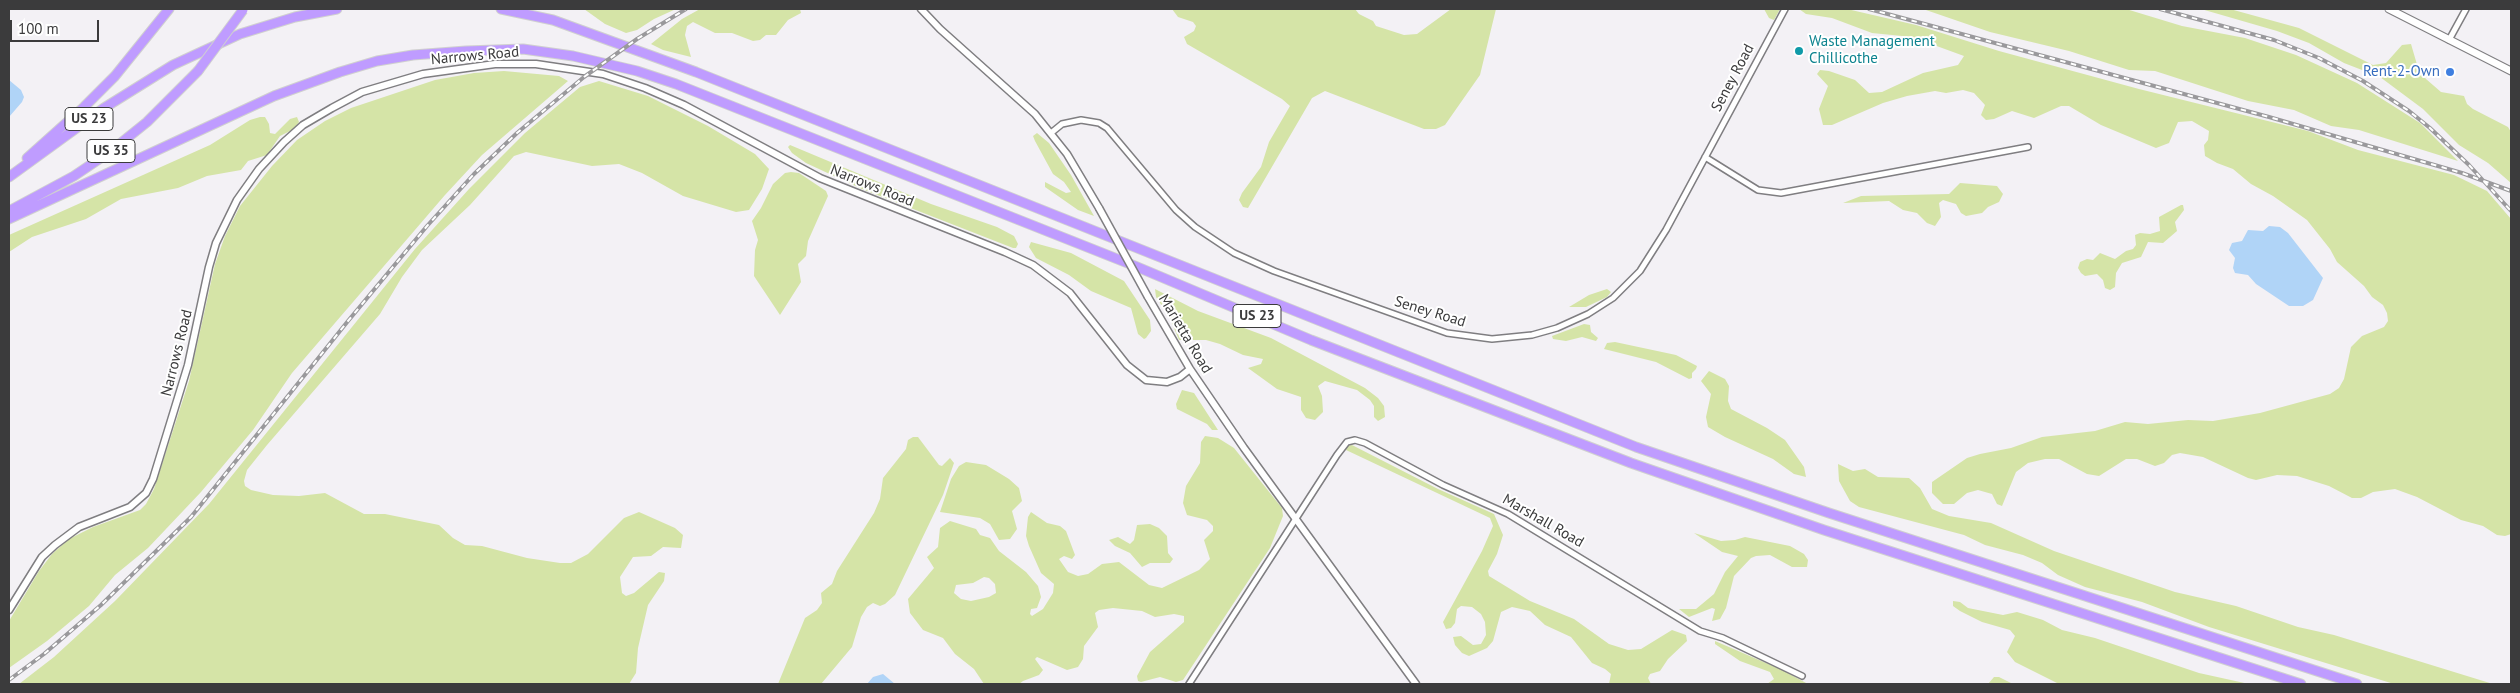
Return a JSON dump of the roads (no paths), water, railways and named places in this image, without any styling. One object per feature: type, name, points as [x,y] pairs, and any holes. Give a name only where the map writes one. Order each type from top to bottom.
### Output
[{"type":"highway","points":[[9,176],[115,76],[170,9]]},
{"type":"highway","name":"US 35","points":[[9,211],[74,176],[111,151],[147,122],[198,71],[243,9]]},
{"type":"highway","name":"US 23","points":[[9,176],[140,84],[189,56],[240,34],[295,17],[337,9]]},
{"type":"highway","name":"US 23","points":[[501,9],[580,28],[696,72],[1636,447],[1820,510],[2357,684]]},
{"type":"highway","name":"US 23","points":[[9,219],[274,96],[311,81],[377,61],[412,55],[523,49],[581,57],[637,71],[676,84],[1144,270],[1310,340],[1631,463],[1824,530],[2301,684]]},
{"type":"main road","points":[[2389,9],[2511,71]]},
{"type":"street","name":"Marietta Road","points":[[921,9],[940,29],[1012,93],[1051,133],[1082,178],[1190,370],[1244,448],[1297,518],[1416,684]]},
{"type":"street","name":"Seney Road","points":[[1051,133],[1062,124],[1082,120],[1099,123],[1107,128],[1176,210],[1215,242],[1248,259],[1426,327],[1462,336],[1492,339],[1526,336],[1557,328],[1588,314],[1613,298],[1640,270],[1656,247],[1785,9]]},
{"type":"street","points":[[2450,40],[2466,9]]},
{"type":"street","name":"Narrows Road","points":[[9,610],[38,563],[54,544],[79,527],[130,507],[146,493],[156,471],[188,365],[216,243],[237,200],[259,169],[303,125],[332,108],[362,92],[423,74],[495,64],[536,64],[603,74],[646,88],[684,105],[820,178],[1033,265],[1070,293],[1127,365],[1146,380],[1167,382],[1180,377],[1190,370]]},
{"type":"street","points":[[1705,158],[1758,190],[1782,193],[2028,147]]},
{"type":"street","name":"Marshall Road","points":[[1297,518],[1344,446],[1350,441],[1359,440],[1442,485],[1508,514],[1700,631],[1722,638],[1802,676]]},
{"type":"street","points":[[1189,684],[1297,518]]},
{"type":"water","points":[[9,80],[21,90],[24,97],[9,117]]},
{"type":"water","points":[[2269,226],[2280,227],[2288,233],[2323,278],[2313,300],[2303,306],[2289,306],[2256,284],[2248,275],[2235,273],[2233,268],[2235,258],[2229,250],[2232,243],[2242,241],[2248,230],[2263,231]]},
{"type":"water","points":[[883,674],[895,684],[867,684],[873,677]]},
{"type":"railway","points":[[9,680],[44,654],[101,605],[191,517],[348,321],[427,226],[474,174],[517,133],[584,77],[637,39],[686,9]]},
{"type":"railway","points":[[1869,9],[2269,117],[2462,173],[2511,191]]},
{"type":"railway","points":[[2160,9],[2274,40],[2319,58],[2363,81],[2409,111],[2430,128],[2469,165],[2511,211]]},
{"type":"place","name":"Waste Management Chillicothe","points":[[1799,51]]},
{"type":"place","name":"Rent-2-Own","points":[[2450,72]]}]
